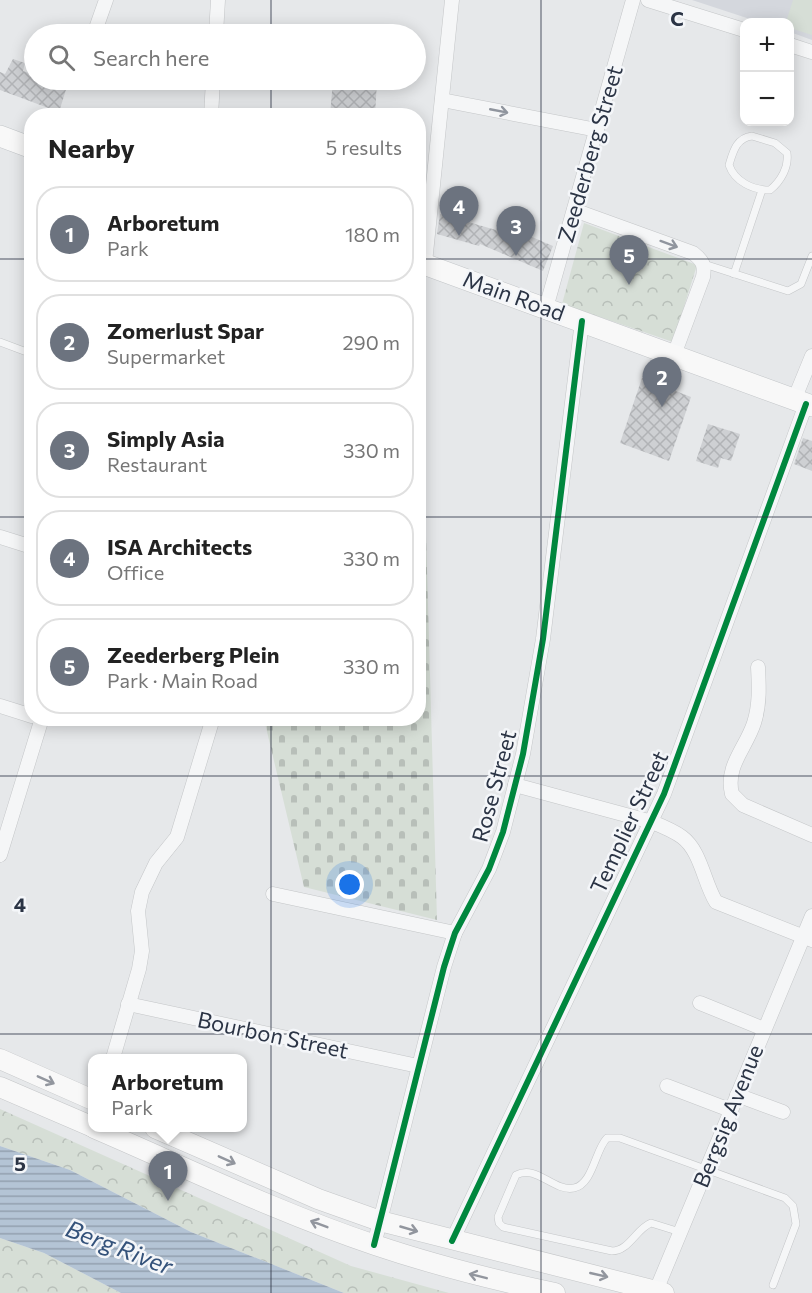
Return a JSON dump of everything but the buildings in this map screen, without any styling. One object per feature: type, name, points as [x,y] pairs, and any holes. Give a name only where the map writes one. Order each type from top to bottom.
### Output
[{"type":"main road","points":[[0,135],[24,145]]},
{"type":"main road","name":"Main Road","points":[[426,264],[804,403]]},
{"type":"street","points":[[97,24],[105,0]]},
{"type":"street","points":[[217,24],[218,0]]},
{"type":"street","points":[[426,230],[452,0]]},
{"type":"street","name":"Zeederberg Street","points":[[546,308],[633,0]]},
{"type":"street","points":[[648,0],[740,29]]},
{"type":"street","points":[[794,47],[812,52]]},
{"type":"street","points":[[211,108],[212,90]]},
{"type":"street","points":[[442,100],[597,130]]},
{"type":"street","points":[[574,210],[693,253],[704,264],[703,277],[674,355]]},
{"type":"street","name":"Rose Street","points":[[374,1245],[418,1066],[455,933],[489,869],[503,832],[529,725],[543,639],[582,321]]},
{"type":"street","name":"Templier Street","points":[[452,1241],[550,1029],[652,822],[678,760],[804,403],[812,356]]},
{"type":"street","points":[[0,537],[24,544]]},
{"type":"street","points":[[758,667],[758,706],[753,726],[731,774],[732,794],[743,805],[812,835]]},
{"type":"street","points":[[0,706],[24,714]]},
{"type":"street","points":[[0,855],[40,726]]},
{"type":"street","points":[[114,1054],[142,951],[138,911],[142,892],[152,869],[177,837],[211,726]]},
{"type":"street","points":[[515,785],[652,822],[684,838],[694,850],[716,902],[807,939]]},
{"type":"street","points":[[273,894],[455,933]]},
{"type":"street","name":"Bergsig Avenue","points":[[658,1292],[680,1232],[764,1029],[807,939],[812,916]]},
{"type":"street","points":[[700,1003],[764,1029]]},
{"type":"street","name":"Bourbon Street","points":[[129,1004],[418,1066]]},
{"type":"street","points":[[0,1059],[88,1098]]},
{"type":"street","points":[[667,1086],[730,1110]]},
{"type":"street","points":[[0,1087],[88,1123]]},
{"type":"street","points":[[737,1095],[783,1112]]},
{"type":"street","points":[[109,1132],[309,1220],[374,1245],[475,1275],[555,1293]]},
{"type":"street","points":[[164,1132],[308,1194],[380,1221],[658,1292]]},
{"type":"lane","points":[[752,136],[775,143],[787,153],[788,159],[777,184],[770,190],[762,190],[742,182],[732,174],[729,165],[737,143],[744,137],[752,136]]},
{"type":"lane","points":[[734,274],[762,190]]},
{"type":"lane","points":[[704,264],[780,289],[793,290],[803,279],[812,256]]},
{"type":"lane","points":[[0,342],[24,351]]},
{"type":"lane","points":[[680,1232],[651,1223],[644,1226],[624,1248],[612,1251],[503,1227],[498,1217],[516,1174],[532,1172],[564,1188],[574,1188],[587,1178],[607,1138],[620,1138],[785,1198],[793,1206],[796,1224],[773,1285]]},
{"type":"shaded area","points":[[692,0],[812,0],[812,40],[794,33],[794,18],[747,18]]},
{"type":"green space","points":[[793,0],[812,0],[812,35],[794,29],[794,18],[787,18]]},
{"type":"green space","points":[[584,223],[697,265],[673,342],[562,304]]},
{"type":"green space","points":[[426,535],[437,920],[304,887],[266,726],[426,726]]},
{"type":"green space","points":[[0,1109],[351,1266],[449,1293],[344,1293],[191,1232],[70,1170],[0,1146]]},
{"type":"green space","points":[[0,1238],[44,1253],[121,1293],[0,1293]]},
{"type":"water","name":"Berg River","points":[[0,1146],[70,1170],[191,1232],[344,1293],[121,1293],[44,1253],[0,1238]]},
{"type":"cycle path","points":[[374,1245],[444,967],[455,933],[489,869],[503,832],[523,754],[543,639],[582,321]]},
{"type":"cycle path","points":[[452,1241],[664,794],[806,404]]},
{"type":"place","name":"ISA Architects","points":[[459,236]]},
{"type":"place","name":"Simply Asia","points":[[516,256]]},
{"type":"place","name":"Zeederberg Plein","points":[[629,285]]},
{"type":"place","name":"Zomerlust Spar","points":[[662,407]]},
{"type":"place","name":"Arboretum","points":[[168,1201]]}]
